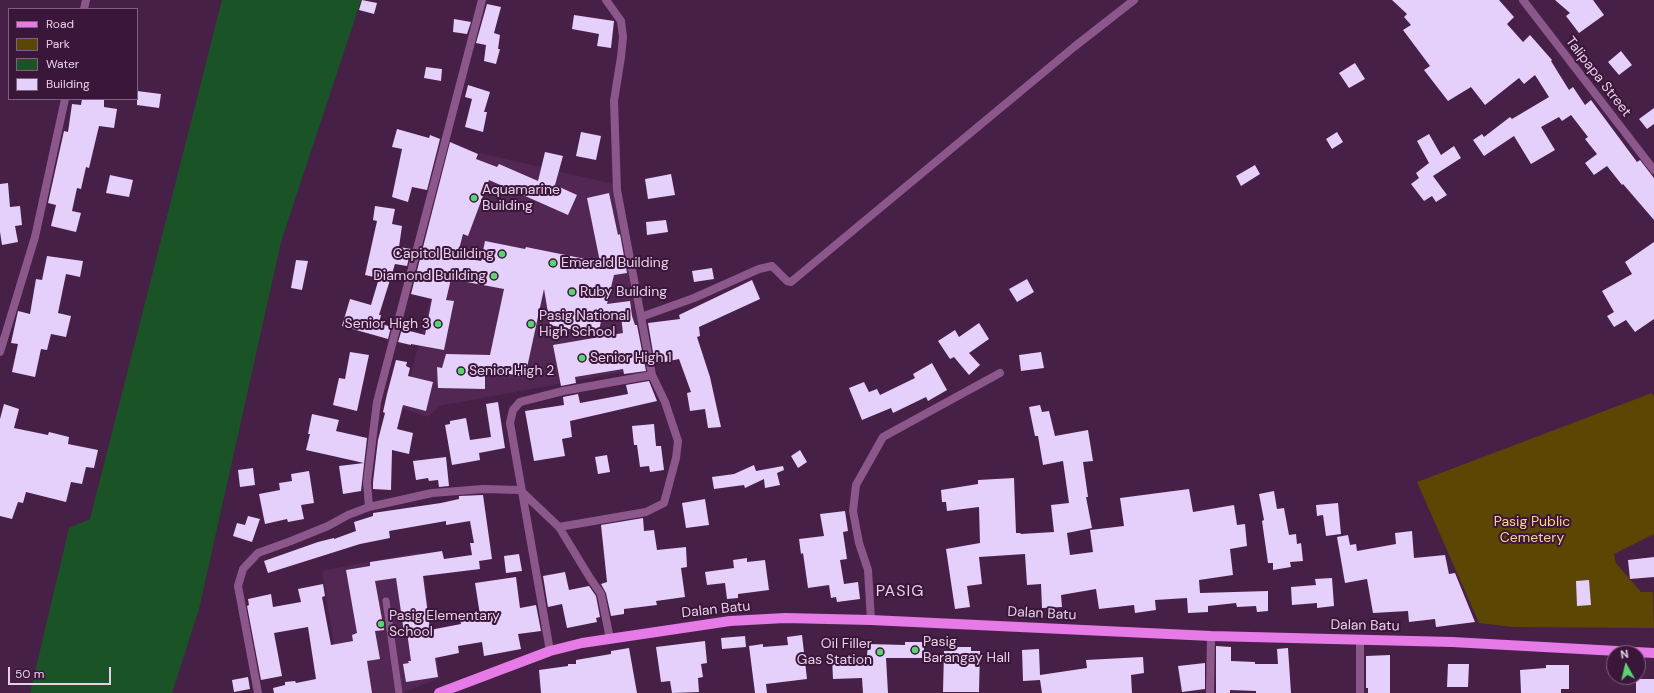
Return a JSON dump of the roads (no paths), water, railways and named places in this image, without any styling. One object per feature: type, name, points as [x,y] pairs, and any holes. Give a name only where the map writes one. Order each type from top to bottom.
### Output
[{"type":"main road","name":"Dalan Batu","points":[[439,693],[550,651],[582,643],[634,634],[730,621],[785,618],[871,620],[1211,636],[1360,641],[1452,642],[1654,653]]},
{"type":"street","points":[[369,507],[367,482],[377,402],[482,0]]},
{"type":"street","points":[[559,527],[646,512],[664,503],[676,458],[678,441],[665,402],[652,375],[617,190],[614,101],[623,37],[621,21],[606,0]]},
{"type":"street","points":[[641,317],[694,298],[759,269],[772,266],[787,282],[791,282],[1074,47],[1134,0]]},
{"type":"street","name":"Talipapa Street","points":[[1523,0],[1654,170]]},
{"type":"street","points":[[0,352],[35,237],[65,100]]},
{"type":"street","points":[[871,620],[868,570],[860,544],[853,511],[856,485],[883,437],[1000,373]]},
{"type":"street","points":[[550,651],[520,490],[510,423],[513,410],[520,402],[563,391],[652,375]]},
{"type":"street","points":[[258,693],[238,586],[243,569],[258,553],[291,541],[369,507],[432,493],[483,489],[520,490],[559,527],[590,578],[602,594],[610,639]]},
{"type":"street","points":[[1210,693],[1211,636]]},
{"type":"street","points":[[1360,641],[1360,693]]},
{"type":"lane","points":[[386,601],[399,693]]},
{"type":"water","points":[[222,0],[361,0],[281,242],[199,609],[172,693],[30,693],[69,528],[90,519]]},
{"type":"place","name":"Aquamarine Building","points":[[474,198]]},
{"type":"place","name":"Capitol Building","points":[[502,254]]},
{"type":"place","name":"Emerald Building","points":[[553,263]]},
{"type":"place","name":"Diamond Building","points":[[494,276]]},
{"type":"place","name":"Ruby Building","points":[[572,292]]},
{"type":"place","name":"Senior High 3","points":[[438,324]]},
{"type":"place","name":"Pasig National High School","points":[[531,324]]},
{"type":"place","name":"Senior High 1","points":[[582,358]]},
{"type":"place","name":"Senior High 2","points":[[461,371]]},
{"type":"place","name":"Pasig Elementary School","points":[[381,624]]},
{"type":"place","name":"Pasig Barangay Hall","points":[[915,650]]},
{"type":"place","name":"Oil Filler Gas Station","points":[[880,652]]},
{"type":"district","name":"PASIG","points":[[900,592]]},
{"type":"park label","name":"Pasig Public Cemetery","points":[[1532,530]]}]
